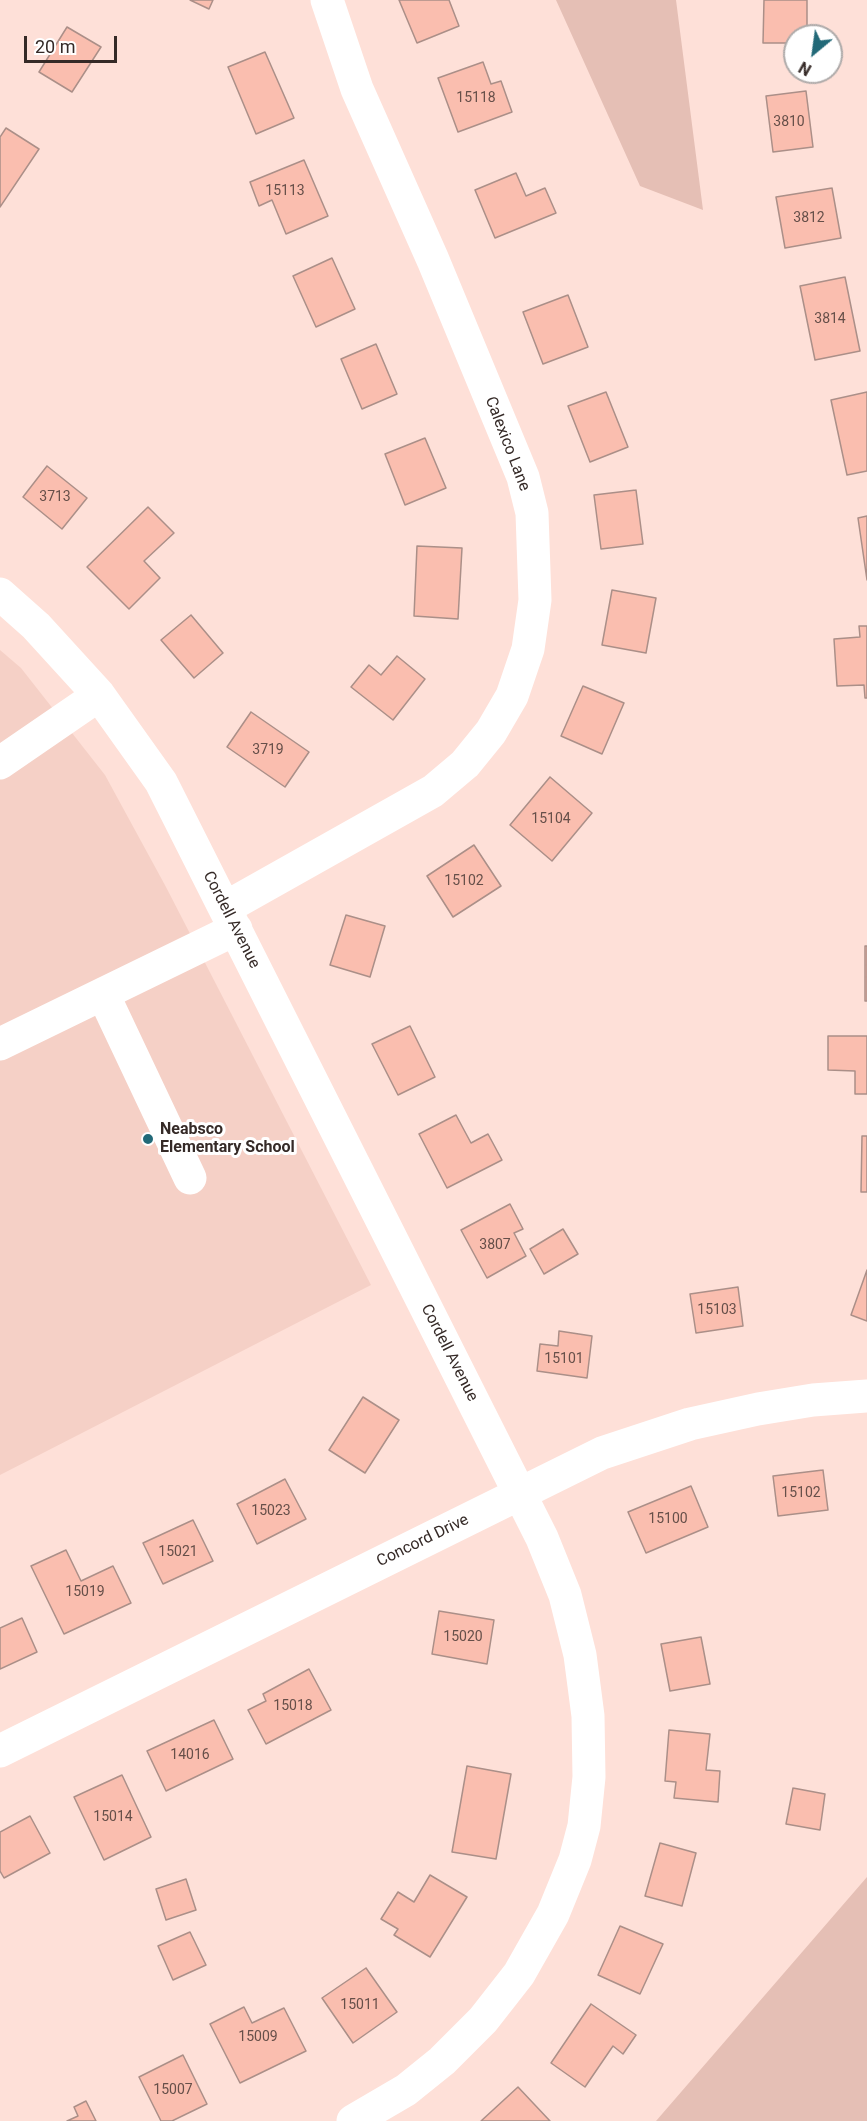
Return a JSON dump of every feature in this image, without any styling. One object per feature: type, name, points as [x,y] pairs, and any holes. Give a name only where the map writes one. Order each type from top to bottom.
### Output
[{"type":"street","name":"Calexico Lane","points":[[0,1044],[103,994],[230,918],[433,791],[465,764],[491,732],[512,696],[528,650],[535,600],[532,513],[523,477],[433,260],[357,89],[327,0]]},
{"type":"street","name":"Cordell Avenue","points":[[0,594],[36,626],[99,695],[161,783],[542,1538],[565,1595],[580,1655],[588,1716],[589,1777],[584,1826],[575,1860],[553,1914],[519,1974],[483,2020],[442,2061],[406,2090],[353,2121]]},
{"type":"street","points":[[0,763],[99,695]]},
{"type":"street","points":[[103,994],[190,1178]]},
{"type":"street","name":"Concord Drive","points":[[0,1751],[602,1453],[690,1424],[813,1400],[867,1396]]},
{"type":"shaded area","points":[[556,0],[676,0],[703,210],[640,186]]},
{"type":"shaded area","name":"Neabsco Elementary School","points":[[0,650],[21,668],[105,775],[166,887],[371,1285],[0,1475]]},
{"type":"shaded area","points":[[867,1877],[867,2121],[656,2121]]},
{"type":"building","points":[[190,0],[213,0],[209,9]]},
{"type":"building","points":[[399,0],[449,0],[459,26],[417,43]]},
{"type":"building","points":[[764,0],[807,0],[807,24],[783,24],[783,43],[763,43]]},
{"type":"building","points":[[67,27],[101,47],[72,92],[39,72]]},
{"type":"building","points":[[265,52],[294,118],[256,134],[228,67]]},
{"type":"building","points":[[483,62],[491,84],[501,81],[512,112],[458,132],[438,78]]},
{"type":"building","points":[[806,91],[813,147],[773,152],[766,96]]},
{"type":"building","points":[[6,128],[39,149],[0,207],[0,137]]},
{"type":"building","points":[[304,160],[328,216],[286,234],[272,200],[259,206],[250,182]]},
{"type":"building","points":[[516,173],[526,196],[545,188],[556,213],[495,238],[475,190]]},
{"type":"building","points":[[832,188],[841,238],[785,248],[776,197]]},
{"type":"building","points":[[332,258],[355,309],[316,327],[293,276]]},
{"type":"building","points":[[845,277],[860,351],[815,360],[800,286]]},
{"type":"building","points":[[568,295],[588,347],[543,364],[523,312]]},
{"type":"building","points":[[376,344],[397,394],[362,409],[341,359]]},
{"type":"building","points":[[606,392],[628,447],[590,462],[568,406]]},
{"type":"building","points":[[867,392],[867,471],[847,475],[831,400]]},
{"type":"building","points":[[425,438],[446,488],[405,505],[385,454]]},
{"type":"building","points":[[47,466],[87,498],[62,529],[23,497]]},
{"type":"building","points":[[636,490],[643,544],[601,549],[594,495]]},
{"type":"building","points":[[148,507],[174,533],[144,561],[160,578],[129,609],[87,567]]},
{"type":"building","points":[[867,516],[867,580],[858,518]]},
{"type":"building","points":[[417,546],[462,548],[458,619],[414,616]]},
{"type":"building","points":[[612,590],[656,598],[646,653],[602,645]]},
{"type":"building","points":[[191,615],[223,653],[194,678],[161,640]]},
{"type":"building","points":[[859,626],[867,626],[867,698],[865,698],[864,685],[837,686],[834,639],[860,637]]},
{"type":"building","points":[[397,656],[425,679],[393,720],[351,687],[369,665],[381,675]]},
{"type":"building","points":[[583,686],[624,703],[602,754],[561,736]]},
{"type":"building","points":[[251,712],[309,752],[285,787],[227,747]]},
{"type":"building","points":[[550,777],[592,813],[552,861],[510,825]]},
{"type":"building","points":[[474,845],[501,886],[453,917],[427,876]]},
{"type":"building","points":[[346,915],[385,926],[370,977],[330,965]]},
{"type":"building","points":[[865,946],[867,946],[867,1001],[865,1001]]},
{"type":"building","points":[[410,1026],[435,1077],[398,1095],[372,1044]]},
{"type":"building","points":[[828,1036],[867,1036],[867,1094],[855,1094],[855,1071],[828,1070]]},
{"type":"building","points":[[456,1115],[471,1143],[488,1134],[502,1160],[447,1188],[419,1134]]},
{"type":"building","points":[[862,1136],[867,1136],[867,1192],[861,1192]]},
{"type":"building","points":[[510,1204],[523,1229],[514,1233],[526,1256],[487,1278],[461,1230]]},
{"type":"building","points":[[563,1229],[578,1254],[544,1274],[530,1249]]},
{"type":"building","points":[[867,1270],[867,1321],[851,1315]]},
{"type":"building","points":[[738,1287],[743,1326],[696,1333],[690,1294]]},
{"type":"building","points":[[559,1331],[592,1336],[587,1378],[537,1371],[540,1344],[558,1346]]},
{"type":"building","points":[[363,1397],[399,1420],[365,1473],[329,1450]]},
{"type":"building","points":[[823,1470],[828,1510],[778,1516],[773,1476]]},
{"type":"building","points":[[285,1479],[306,1519],[257,1544],[237,1504]]},
{"type":"building","points":[[691,1486],[708,1527],[646,1553],[628,1512]]},
{"type":"building","points":[[193,1520],[213,1561],[163,1584],[143,1543]]},
{"type":"building","points":[[66,1550],[81,1581],[113,1566],[131,1603],[64,1634],[31,1566]]},
{"type":"building","points":[[439,1611],[494,1620],[487,1664],[432,1654]]},
{"type":"building","points":[[22,1618],[37,1652],[0,1669],[0,1628]]},
{"type":"building","points":[[701,1637],[710,1684],[670,1691],[661,1644]]},
{"type":"building","points":[[309,1669],[331,1710],[266,1744],[248,1710],[266,1701],[263,1694]]},
{"type":"building","points":[[214,1720],[233,1759],[166,1791],[147,1751]]},
{"type":"building","points":[[669,1730],[710,1734],[706,1770],[720,1771],[718,1802],[674,1798],[676,1782],[665,1781]]},
{"type":"building","points":[[467,1766],[511,1774],[496,1859],[452,1852]]},
{"type":"building","points":[[122,1775],[151,1837],[104,1860],[74,1797]]},
{"type":"building","points":[[793,1788],[825,1794],[820,1830],[786,1824]]},
{"type":"building","points":[[30,1816],[50,1853],[4,1878],[0,1871],[0,1832]]},
{"type":"building","points":[[660,1843],[696,1853],[682,1906],[645,1896]]},
{"type":"building","points":[[430,1875],[467,1897],[430,1957],[394,1935],[398,1929],[381,1919],[398,1892],[414,1902]]},
{"type":"building","points":[[186,1879],[196,1910],[166,1920],[156,1889]]},
{"type":"building","points":[[620,1926],[663,1944],[640,1994],[598,1975]]},
{"type":"building","points":[[190,1932],[206,1965],[173,1980],[158,1946]]},
{"type":"building","points":[[366,1968],[397,2012],[353,2043],[322,1998]]},
{"type":"building","points":[[591,2004],[636,2035],[623,2054],[613,2046],[585,2087],[551,2063]]},
{"type":"building","points":[[244,2007],[252,2023],[284,2008],[306,2051],[240,2083],[210,2024]]},
{"type":"building","points":[[183,2055],[207,2104],[172,2121],[161,2121],[139,2077]]},
{"type":"building","points":[[518,2087],[550,2121],[481,2121]]},
{"type":"building","points":[[86,2101],[96,2121],[67,2121],[78,2116],[74,2107]]},
{"type":"place","name":"Neabsco Elementary School","points":[[148,1139]]}]
